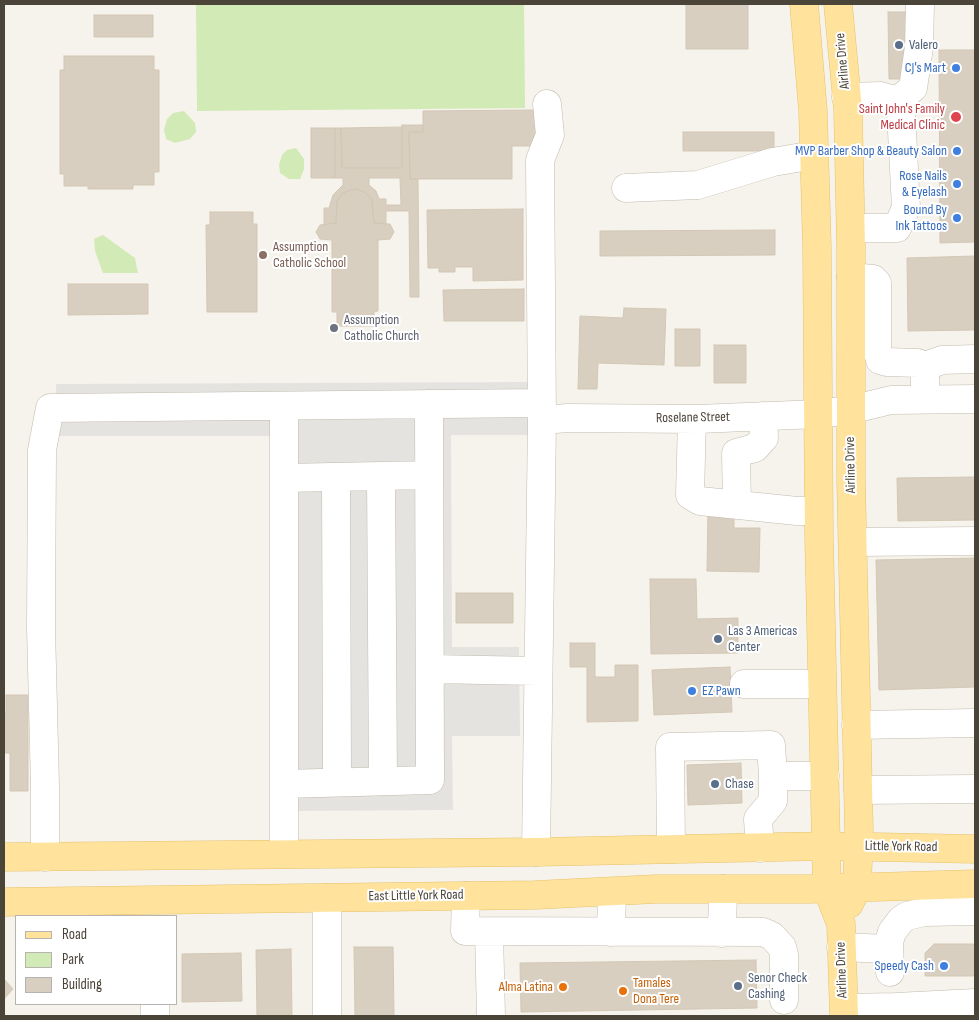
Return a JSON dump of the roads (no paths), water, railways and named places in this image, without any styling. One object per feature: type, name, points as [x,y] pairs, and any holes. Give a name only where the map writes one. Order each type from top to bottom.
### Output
[{"type":"main road","name":"Airline Drive","points":[[804,4],[812,102],[814,155],[818,511],[827,888],[841,936],[844,1012]]},
{"type":"main road","name":"Airline Drive","points":[[838,4],[846,97],[851,228],[850,410],[858,790],[857,888],[841,936]]},
{"type":"main road","points":[[4,857],[536,852],[827,846]]},
{"type":"main road","name":"Little York Road","points":[[827,846],[975,849]]},
{"type":"main road","points":[[535,895],[536,852]]},
{"type":"main road","points":[[283,898],[284,854]]},
{"type":"main road","points":[[827,888],[975,884]]},
{"type":"main road","name":"East Little York Road","points":[[4,902],[151,908],[283,898],[535,895],[656,889],[827,888]]},
{"type":"street","points":[[896,101],[913,88],[919,47],[920,4]]},
{"type":"street","points":[[846,97],[881,96],[896,101]]},
{"type":"street","points":[[851,228],[896,228],[906,208],[900,112],[896,101]]},
{"type":"street","points":[[536,852],[538,671],[550,414],[540,160],[550,135],[547,104]]},
{"type":"street","points":[[626,188],[698,185],[773,162],[814,155]]},
{"type":"street","points":[[851,277],[873,279],[877,283],[878,350],[880,360],[918,363],[925,369],[925,400]]},
{"type":"street","points":[[925,369],[931,364],[942,360],[975,359]]},
{"type":"street","name":"Roselane Street","points":[[45,857],[45,786],[40,628],[42,450],[50,408],[429,404],[550,414],[692,419],[818,414],[850,410],[891,400],[975,399]]},
{"type":"street","points":[[284,784],[430,780],[429,404]]},
{"type":"street","points":[[284,406],[284,854]]},
{"type":"street","points":[[736,505],[736,453],[755,448],[764,438],[763,416]]},
{"type":"street","points":[[692,419],[690,495],[700,501],[797,511],[818,511]]},
{"type":"street","points":[[284,478],[429,475]]},
{"type":"street","points":[[381,476],[383,781]]},
{"type":"street","points":[[336,477],[337,782]]},
{"type":"street","points":[[853,542],[975,541]]},
{"type":"street","points":[[430,669],[538,671]]},
{"type":"street","points":[[744,684],[822,684]]},
{"type":"street","points":[[856,725],[975,723]]},
{"type":"street","points":[[671,849],[670,747],[771,745],[773,801],[758,819],[760,848]]},
{"type":"street","points":[[773,776],[825,776]]},
{"type":"street","points":[[858,790],[975,789]]},
{"type":"street","points":[[915,886],[916,912]]},
{"type":"street","points":[[722,933],[723,889]]},
{"type":"street","points":[[611,932],[612,892]]},
{"type":"street","points":[[466,896],[465,931],[763,932],[772,936],[782,947],[784,954],[784,1000]]},
{"type":"street","points":[[326,898],[327,1016]]},
{"type":"street","points":[[841,936],[890,960],[891,937],[896,926],[907,916],[916,912],[975,911]]},
{"type":"street","points":[[488,932],[491,1016]]},
{"type":"street","points":[[844,1012],[896,1012],[975,1003]]},
{"type":"place","name":"Valero","points":[[899,45]]},
{"type":"place","name":"CJ's Mart","points":[[956,68]]},
{"type":"place","name":"Saint John's Family Medical Clinic","points":[[956,117]]},
{"type":"place","name":"MVP Barber Shop & Beauty Salon","points":[[957,151]]},
{"type":"place","name":"Rose Nails & Eyelash","points":[[957,184]]},
{"type":"place","name":"Bound By Ink Tattoos","points":[[957,218]]},
{"type":"place","name":"Assumption Catholic School","points":[[263,255]]},
{"type":"place","name":"Assumption Catholic Church","points":[[334,328]]},
{"type":"place","name":"Las 3 Americas Center","points":[[718,639]]},
{"type":"place","name":"EZ Pawn","points":[[692,691]]},
{"type":"place","name":"Chase","points":[[715,784]]},
{"type":"place","name":"Speedy Cash","points":[[944,966]]},
{"type":"place","name":"Senor Check Cashing","points":[[738,986]]},
{"type":"place","name":"Alma Latina","points":[[563,987]]},
{"type":"place","name":"Tamales Dona Tere","points":[[623,991]]}]
